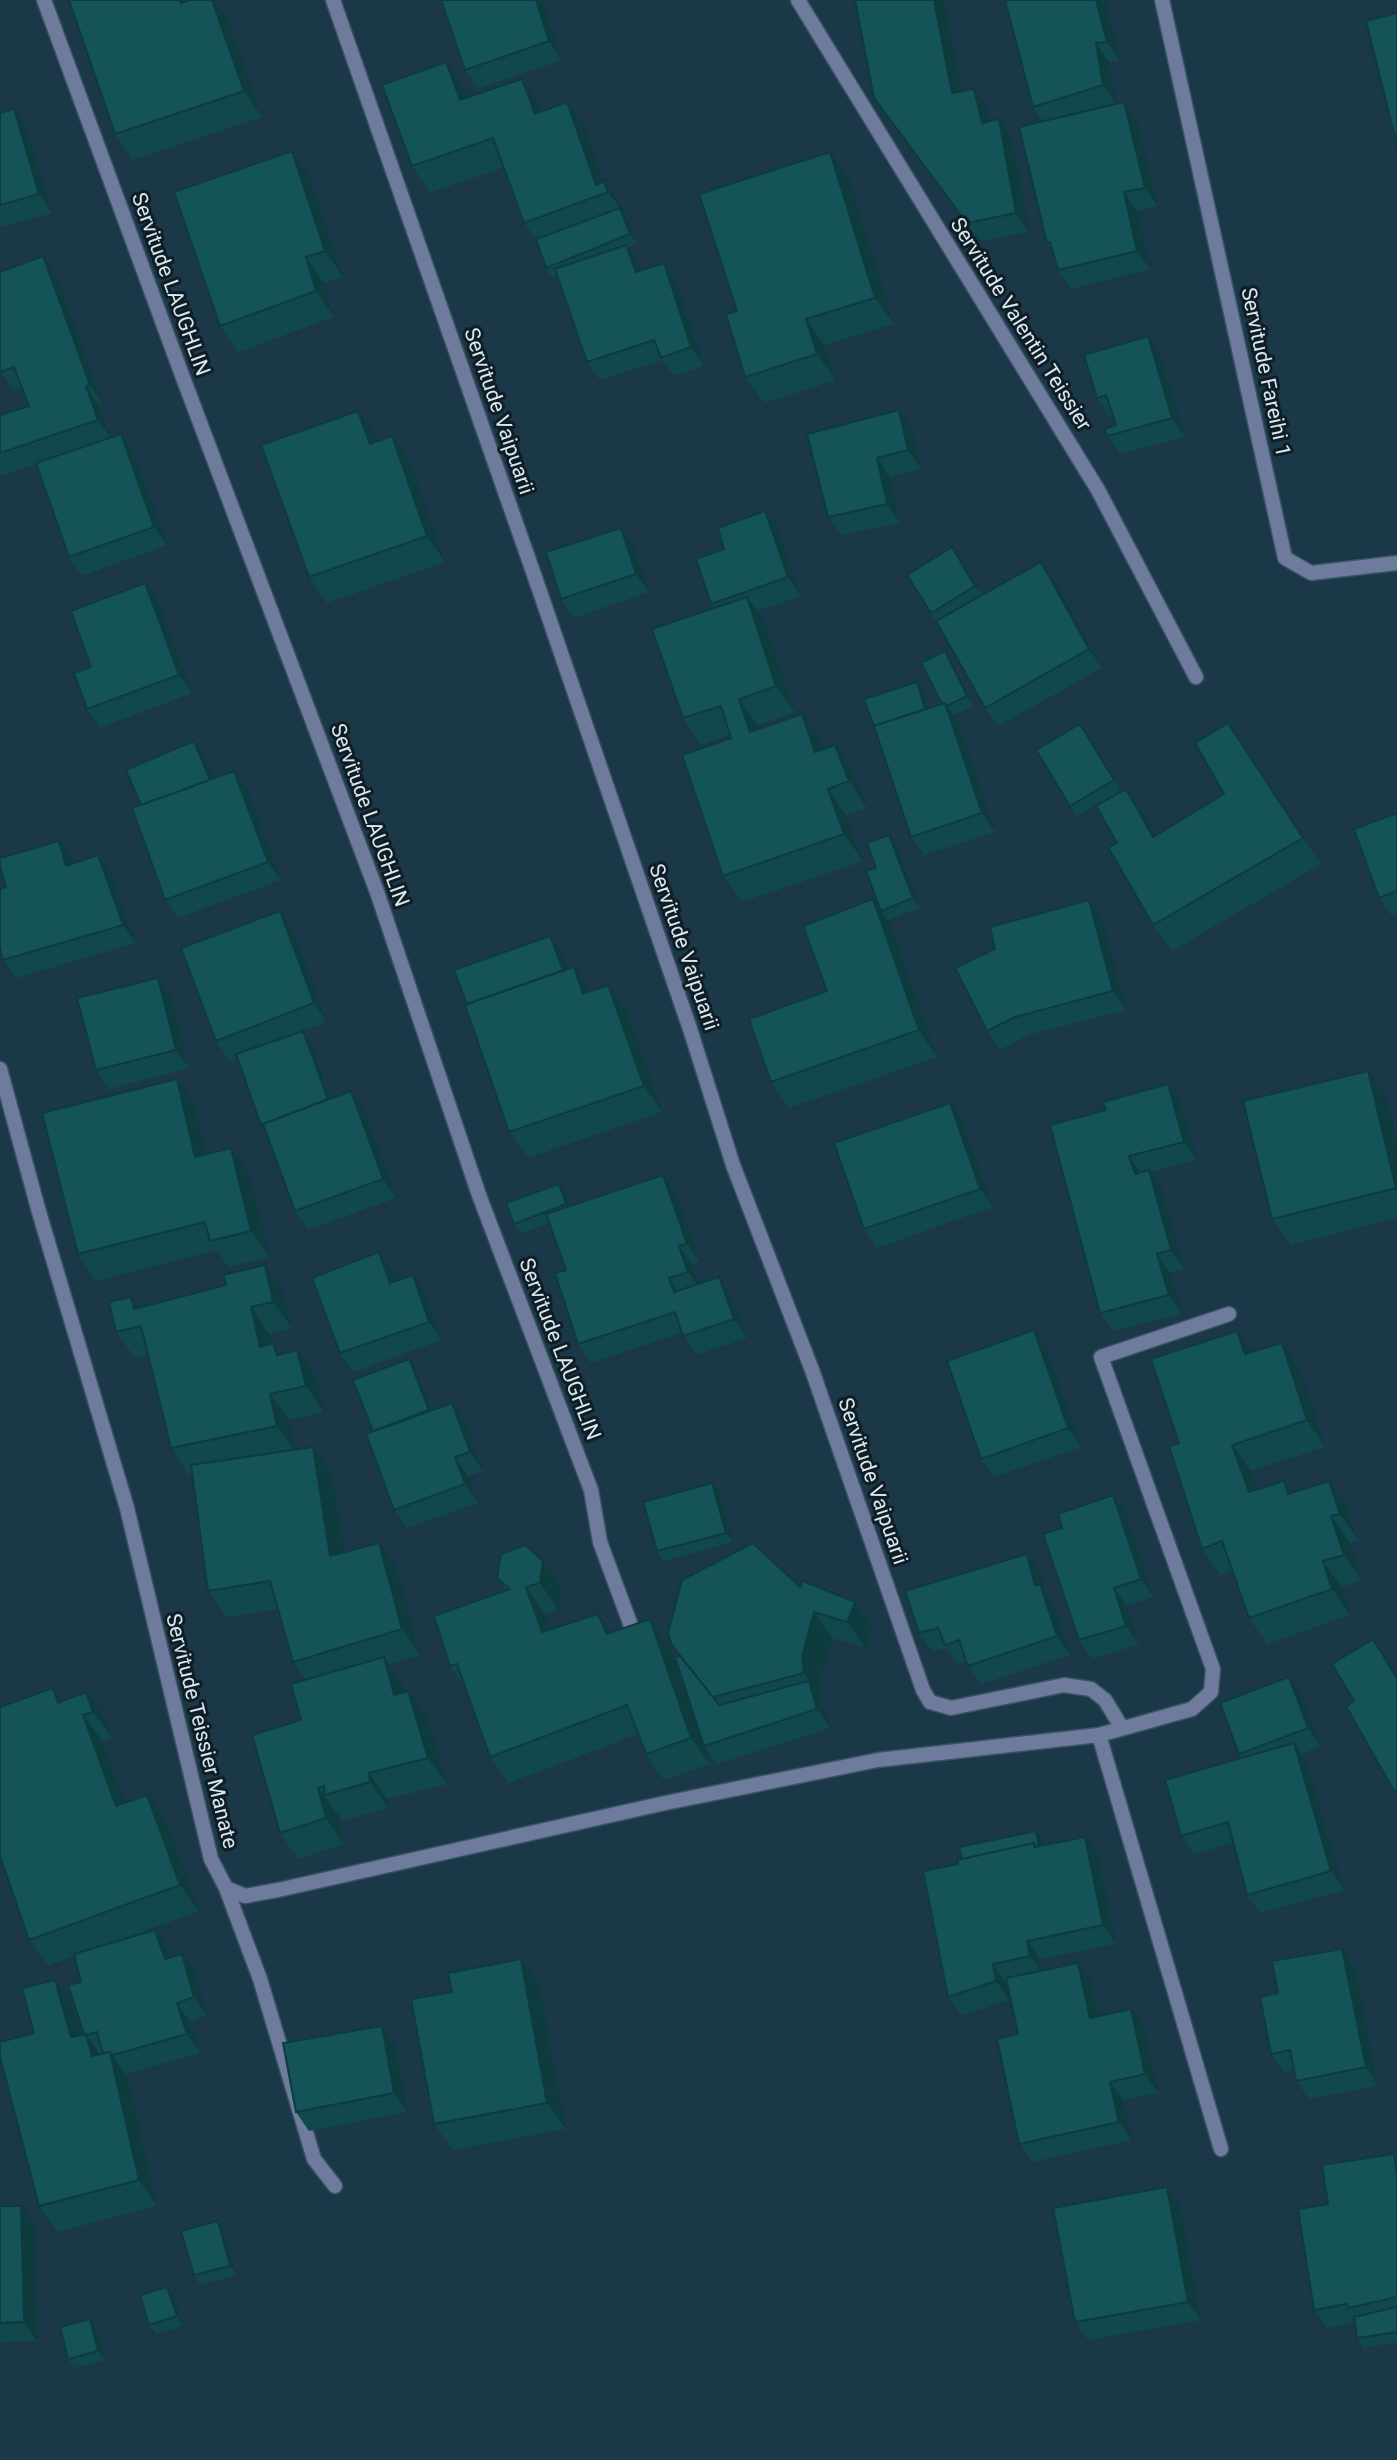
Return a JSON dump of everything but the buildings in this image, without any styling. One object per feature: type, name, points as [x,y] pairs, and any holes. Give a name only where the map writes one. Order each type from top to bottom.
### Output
[{"type":"street","name":"Servitude LAUGHLIN","points":[[44,0],[377,892],[480,1195],[591,1490],[600,1542],[640,1650]]},
{"type":"street","name":"Servitude Vaipuarii","points":[[333,0],[690,1029],[733,1165],[812,1370],[923,1690],[930,1702],[951,1708],[1065,1685],[1091,1689],[1105,1699],[1122,1728]]},
{"type":"street","name":"Servitude Valentin Teissier","points":[[798,0],[1098,490],[1196,677]]},
{"type":"street","name":"Servitude Fareihi 1","points":[[1162,0],[1285,558],[1311,573],[1397,563]]},
{"type":"street","name":"Servitude Teissier Manate","points":[[0,1069],[39,1212],[127,1508],[211,1859],[226,1888],[260,1979],[314,2159],[335,2186]]},
{"type":"street","points":[[226,1888],[245,1896],[278,1890],[665,1802],[869,1762],[1099,1735],[1192,1709],[1211,1692],[1213,1669],[1101,1357],[1229,1314]]},
{"type":"street","points":[[1099,1735],[1222,2149]]}]
